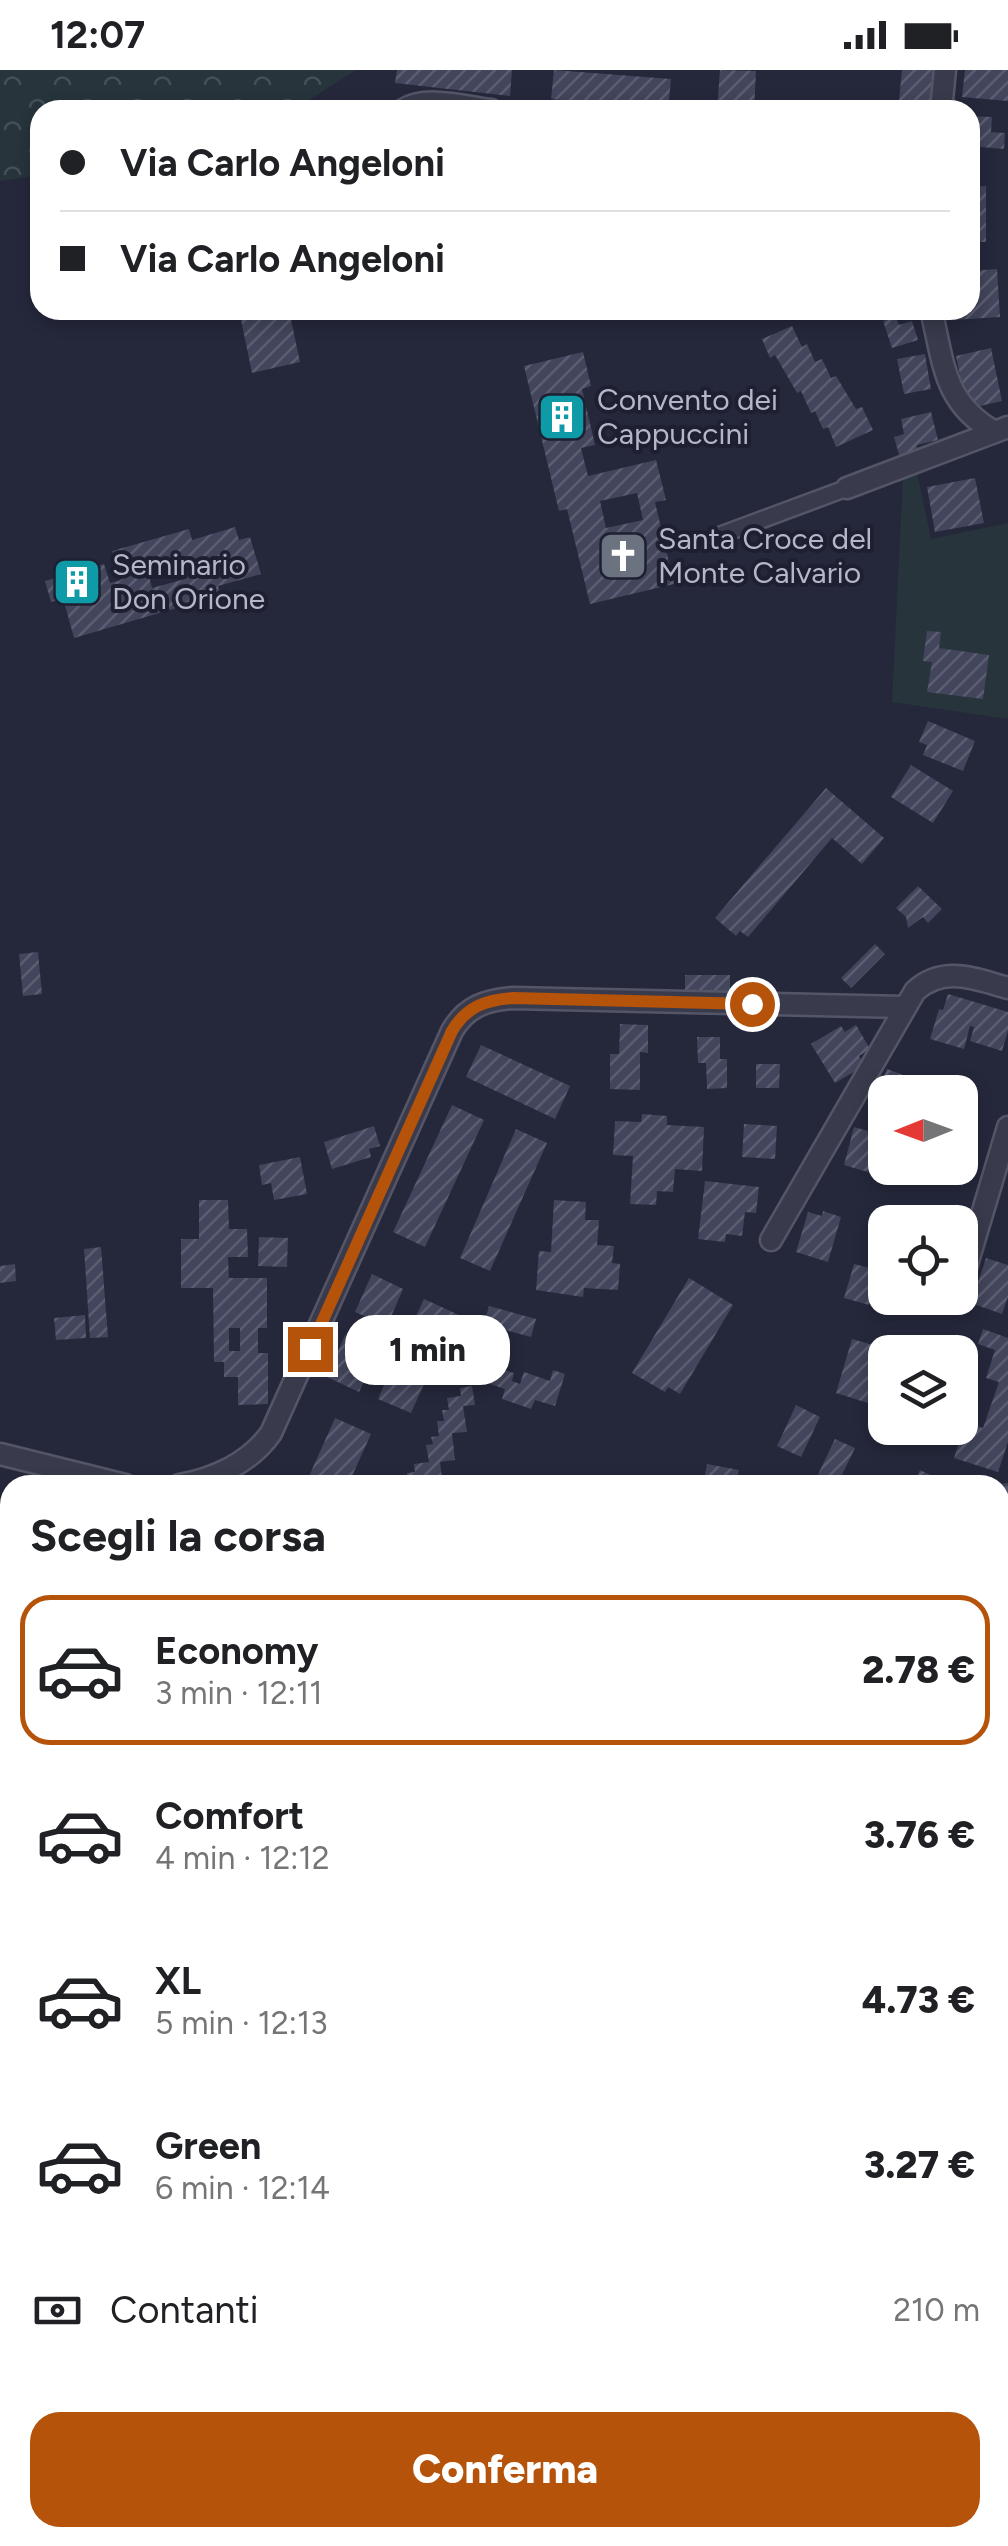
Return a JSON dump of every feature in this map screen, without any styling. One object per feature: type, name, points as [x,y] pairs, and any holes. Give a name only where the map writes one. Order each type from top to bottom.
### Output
[{"type":"street","points":[[942,100],[945,70]]},
{"type":"street","points":[[934,320],[952,393],[970,416],[1002,430]]},
{"type":"street","points":[[716,537],[1002,430]]},
{"type":"street","points":[[772,1240],[904,1007],[926,982],[946,975],[1008,988]]},
{"type":"street","points":[[213,1475],[238,1464],[271,1434],[452,1031],[469,1010],[490,1000],[513,998],[904,1007]]},
{"type":"street","points":[[978,1226],[1008,1127]]},
{"type":"street","points":[[0,1454],[85,1475]]},
{"type":"green space","points":[[0,70],[356,70],[309,100],[30,100],[30,176],[0,181]]},
{"type":"green space","points":[[917,473],[931,539],[1008,523],[1008,719],[892,702],[903,478]]},
{"type":"building","points":[[397,70],[512,70],[510,96],[395,83]]},
{"type":"building","points":[[554,70],[671,79],[669,100],[551,99]]},
{"type":"building","points":[[720,70],[756,71],[755,100],[718,100]]},
{"type":"building","points":[[902,70],[934,70],[932,100],[899,100]]},
{"type":"building","points":[[965,70],[1008,70],[1008,101],[962,97]]},
{"type":"building","points":[[980,116],[992,117],[991,132],[1005,133],[1004,149],[980,147]]},
{"type":"building","points":[[980,186],[986,186],[986,242],[980,242]]},
{"type":"building","points":[[997,269],[1000,317],[980,318],[980,270]]},
{"type":"building","points":[[241,320],[291,320],[300,362],[252,373]]},
{"type":"building","points":[[897,320],[899,325],[912,321],[918,340],[892,348],[883,321]]},
{"type":"building","points":[[792,326],[802,347],[807,344],[815,362],[822,359],[831,378],[836,376],[856,409],[862,407],[873,430],[836,447],[828,427],[823,429],[815,411],[811,413],[801,391],[797,393],[775,355],[770,358],[762,339]]},
{"type":"building","points":[[991,348],[1002,401],[967,409],[956,356]]},
{"type":"building","points":[[583,352],[591,386],[582,389],[595,445],[581,448],[588,476],[656,460],[666,500],[655,502],[674,584],[590,604],[567,509],[559,511],[524,366]],"holes":[[[637,493],[643,520],[606,528],[600,501]]]},
{"type":"building","points":[[925,354],[931,389],[904,394],[897,359]]},
{"type":"building","points":[[931,412],[938,440],[917,445],[918,453],[900,458],[894,437],[904,434],[901,419]]},
{"type":"building","points":[[975,478],[984,523],[935,532],[927,487]]},
{"type":"building","name":"Seminario Don Orione","points":[[235,527],[239,540],[250,537],[261,574],[218,586],[221,595],[74,638],[63,598],[51,602],[45,581],[104,564],[110,583],[121,580],[112,551],[189,529],[192,540]],"holes":[[[179,556],[185,579],[152,588],[146,565]]]},
{"type":"building","points":[[927,631],[941,632],[939,648],[989,655],[983,699],[927,692],[932,662],[923,661]]},
{"type":"building","points":[[928,721],[975,741],[963,771],[923,755],[927,745],[919,742]]},
{"type":"building","points":[[911,765],[953,791],[933,823],[891,797]]},
{"type":"building","points":[[826,788],[884,838],[862,864],[832,838],[748,937],[740,931],[736,936],[715,918]]},
{"type":"building","points":[[918,886],[942,909],[928,923],[923,917],[908,928],[906,917],[896,908]]},
{"type":"building","points":[[875,944],[885,954],[851,988],[841,978]]},
{"type":"building","points":[[38,952],[42,994],[23,996],[19,954]]},
{"type":"building","points":[[685,975],[730,975],[730,997],[685,996]]},
{"type":"building","points":[[948,994],[1008,1012],[1002,1051],[970,1041],[974,1027],[970,1026],[964,1049],[930,1039]]},
{"type":"building","points":[[620,1024],[648,1025],[648,1053],[640,1052],[640,1090],[610,1089],[610,1054],[619,1054]]},
{"type":"building","points":[[856,1025],[870,1049],[859,1056],[864,1066],[835,1083],[811,1044],[841,1026],[845,1032]]},
{"type":"building","points":[[697,1037],[720,1037],[720,1059],[727,1059],[727,1088],[707,1089],[706,1063],[698,1063]]},
{"type":"building","points":[[481,1045],[570,1086],[555,1119],[466,1077]]},
{"type":"building","points":[[756,1064],[780,1064],[779,1088],[756,1088]]},
{"type":"building","points":[[452,1105],[484,1120],[425,1247],[393,1232]]},
{"type":"building","points":[[642,1114],[667,1116],[667,1125],[704,1127],[702,1171],[675,1169],[673,1192],[657,1191],[656,1205],[630,1204],[633,1156],[613,1155],[615,1121],[641,1122]]},
{"type":"building","points":[[744,1124],[777,1126],[775,1159],[742,1157]]},
{"type":"building","points":[[374,1126],[380,1146],[369,1149],[371,1157],[332,1169],[324,1142]]},
{"type":"building","points":[[854,1127],[868,1131],[868,1172],[844,1165]]},
{"type":"building","points":[[516,1129],[547,1143],[490,1271],[460,1258]]},
{"type":"building","points":[[300,1157],[307,1194],[274,1200],[271,1183],[262,1185],[259,1165]]},
{"type":"building","points":[[705,1181],[759,1187],[756,1213],[745,1212],[742,1236],[726,1234],[725,1242],[698,1239]]},
{"type":"building","points":[[199,1200],[228,1200],[229,1229],[247,1229],[248,1257],[228,1257],[229,1278],[267,1278],[267,1328],[258,1328],[258,1353],[268,1353],[268,1404],[238,1405],[238,1377],[224,1377],[224,1362],[214,1362],[213,1288],[181,1288],[181,1239],[199,1239]],"holes":[[[229,1328],[240,1328],[240,1351],[229,1351]]]},
{"type":"building","points":[[554,1200],[586,1202],[585,1220],[599,1220],[597,1245],[614,1246],[612,1263],[620,1264],[618,1290],[584,1288],[583,1297],[536,1290],[539,1251],[551,1252]]},
{"type":"building","points":[[823,1211],[841,1217],[828,1262],[796,1252],[808,1212],[822,1216]]},
{"type":"building","points":[[259,1237],[288,1238],[287,1267],[258,1266]]},
{"type":"building","points":[[101,1247],[108,1337],[90,1338],[84,1249]]},
{"type":"building","points":[[986,1258],[1008,1265],[1008,1297],[1002,1314],[978,1305],[978,1282]]},
{"type":"building","points":[[15,1264],[16,1281],[0,1283],[0,1266]]},
{"type":"building","points":[[854,1264],[868,1268],[868,1305],[844,1298]]},
{"type":"building","points":[[372,1274],[403,1289],[387,1326],[355,1312]]},
{"type":"building","points":[[689,1278],[733,1305],[680,1394],[668,1387],[665,1392],[632,1373]]},
{"type":"building","points":[[424,1299],[459,1315],[441,1353],[406,1337]]},
{"type":"building","points":[[489,1306],[536,1319],[531,1337],[484,1324]]},
{"type":"building","points":[[85,1315],[86,1338],[56,1340],[54,1318]]},
{"type":"building","points":[[983,1329],[1008,1338],[1008,1442],[998,1472],[954,1458],[958,1445],[978,1445],[978,1426],[983,1428],[999,1382],[986,1378],[995,1350],[978,1344]]},
{"type":"building","points":[[345,1335],[378,1350],[359,1392],[327,1377]]},
{"type":"building","points":[[852,1339],[868,1344],[868,1403],[836,1393]]},
{"type":"building","points":[[474,1350],[507,1361],[504,1370],[514,1373],[512,1381],[520,1384],[524,1372],[550,1381],[553,1370],[565,1374],[555,1406],[535,1400],[531,1409],[502,1399],[505,1389],[487,1383],[491,1373],[483,1371],[480,1380],[466,1375]]},
{"type":"building","points":[[395,1360],[428,1375],[411,1413],[378,1399]]},
{"type":"building","points":[[472,1386],[475,1405],[463,1406],[467,1432],[452,1433],[455,1460],[440,1462],[442,1475],[407,1475],[415,1472],[414,1464],[429,1462],[426,1445],[433,1444],[431,1437],[439,1436],[437,1421],[444,1421],[442,1410],[449,1410],[447,1398],[461,1396],[460,1388]]},
{"type":"building","points":[[796,1405],[820,1417],[801,1457],[777,1446]]},
{"type":"building","points":[[335,1418],[371,1434],[353,1475],[310,1475]]},
{"type":"building","points":[[835,1439],[855,1448],[842,1475],[818,1475]]},
{"type":"building","points":[[707,1464],[739,1470],[738,1475],[705,1475]]},
{"type":"place","name":"Convento dei Cappuccini","points":[[562,417]]},
{"type":"place","name":"Santa Croce del Monte Calvario","points":[[623,556]]},
{"type":"place","name":"Seminario Don Orione","points":[[77,582]]},
{"type":"route","points":[[310,1349],[452,1031],[469,1010],[490,1000],[513,998],[752,1004]]}]
